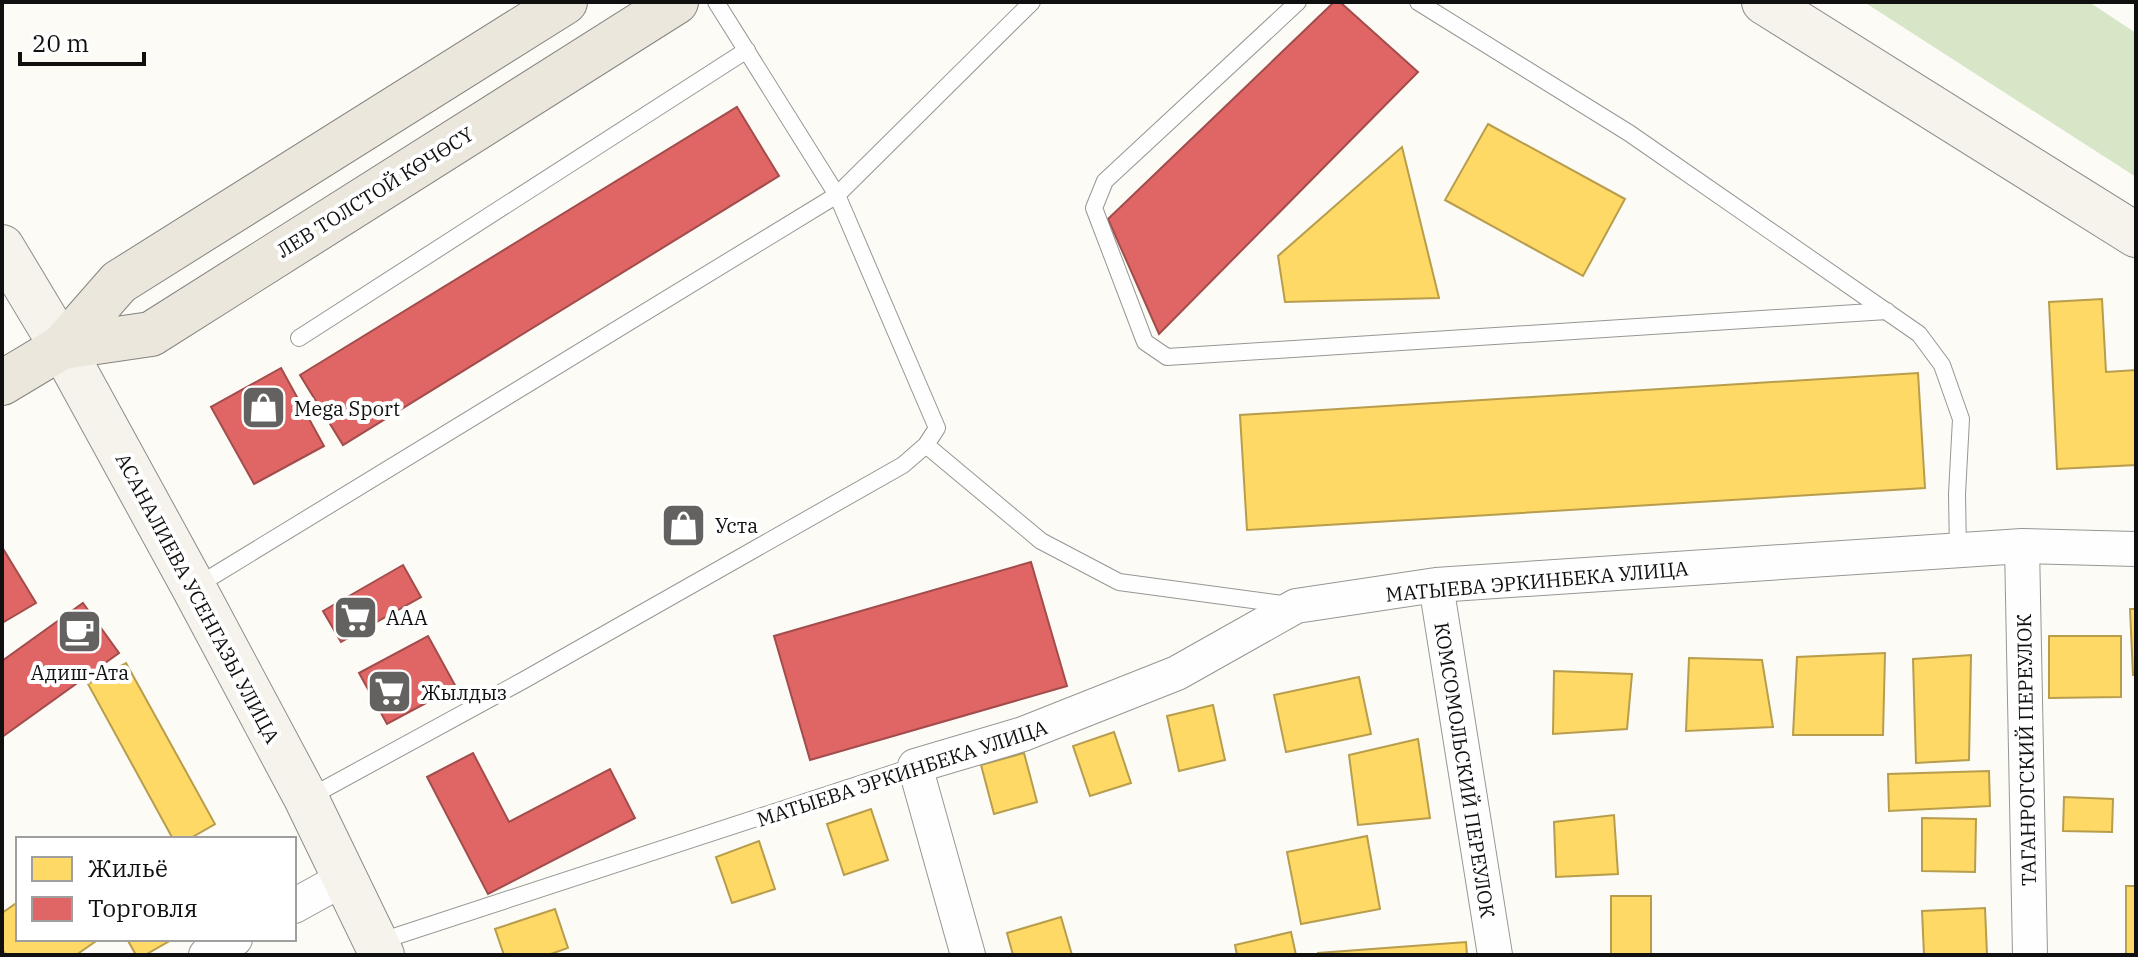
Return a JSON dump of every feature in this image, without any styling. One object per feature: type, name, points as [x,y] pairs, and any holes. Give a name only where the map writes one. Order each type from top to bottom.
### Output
[{"type":"main road","name":"ЛЕВ ТОЛСТОЙ КӨЧӨСҮ","points":[[2,383],[62,347],[119,282],[565,2]]},
{"type":"main road","name":"ЛЕВ ТОЛСТОЙ КӨЧӨСҮ","points":[[62,347],[151,334],[676,2]]},
{"type":"main road","points":[[1764,2],[2136,235]]},
{"type":"main road","name":"АСАНАЛИЕВА УСЕНГАЗЫ УЛИЦА","points":[[2,247],[62,347],[194,588],[306,798],[379,949]]},
{"type":"street","name":"МАТЫЕВА ЭРКИНБЕКА УЛИЦА","points":[[915,766],[1023,734],[1177,673],[1296,606],[1436,585],[2022,546],[2136,549]]},
{"type":"street","name":"ТАГАНРОГСКИЙ ПЕРЕУЛОК","points":[[2022,546],[2030,955]]},
{"type":"street","name":"КОМСОМОЛЬСКИЙ ПЕРЕУЛОК","points":[[1436,585],[1495,955]]},
{"type":"street","points":[[915,766],[968,955]]},
{"type":"street","points":[[296,905],[343,879]]},
{"type":"street","points":[[206,955],[231,941]]},
{"type":"lane","points":[[306,798],[524,680],[903,465],[926,445],[937,428],[932,408],[837,195],[716,2]]},
{"type":"lane","points":[[194,588],[837,195],[1032,2]]},
{"type":"lane","points":[[1298,2],[1105,181],[1094,208],[1145,342],[1167,357],[1887,311]]},
{"type":"lane","points":[[1418,2],[1629,133],[1919,334],[1942,365],[1961,419],[1958,552]]},
{"type":"lane","points":[[299,338],[747,50]]},
{"type":"lane","points":[[926,445],[1041,541],[1119,582],[1296,606]]},
{"type":"lane","name":"МАТЫЕВА ЭРКИНБЕКА УЛИЦА","points":[[379,949],[915,766]]},
{"type":"green space","points":[[1864,2],[2089,2],[2136,33],[2136,177]]},
{"type":"building: Жильё","points":[[1488,124],[1625,199],[1583,276],[1445,200]]},
{"type":"building: Жильё","points":[[1402,147],[1439,298],[1285,302],[1278,256]]},
{"type":"building: Жильё","points":[[2102,299],[2106,372],[2136,370],[2136,465],[2057,469],[2049,302]]},
{"type":"building: Жильё","points":[[1918,373],[1925,488],[1247,530],[1240,415]]},
{"type":"building: Жильё","points":[[2130,609],[2136,609],[2136,675],[2133,675]]},
{"type":"building: Жильё","points":[[2049,636],[2121,636],[2121,697],[2049,698]]},
{"type":"building: Жильё","points":[[1885,653],[1883,735],[1793,735],[1797,657]]},
{"type":"building: Жильё","points":[[1971,655],[1969,760],[1916,763],[1913,659]]},
{"type":"building: Жильё","points":[[1689,658],[1762,660],[1773,727],[1686,731]]},
{"type":"building: Жильё","points":[[126,663],[215,824],[192,837],[172,837],[88,684]]},
{"type":"building: Жильё","points":[[1554,671],[1632,674],[1627,729],[1553,734]]},
{"type":"building: Жильё","points":[[1359,677],[1371,734],[1286,752],[1274,695]]},
{"type":"building: Жильё","points":[[1213,705],[1225,760],[1179,771],[1167,716]]},
{"type":"building: Жильё","points":[[1114,732],[1131,783],[1090,796],[1073,746]]},
{"type":"building: Жильё","points":[[1418,739],[1430,818],[1358,825],[1349,755]]},
{"type":"building: Жильё","points":[[1024,753],[1037,802],[994,814],[981,765]]},
{"type":"building: Жильё","points":[[1989,771],[1990,806],[1889,811],[1888,774]]},
{"type":"building: Жильё","points":[[2064,797],[2113,799],[2112,832],[2063,831]]},
{"type":"building: Жильё","points":[[871,809],[888,860],[844,875],[827,824]]},
{"type":"building: Жильё","points":[[1614,815],[1618,874],[1556,877],[1554,822]]},
{"type":"building: Жильё","points":[[1922,818],[1976,819],[1975,872],[1922,871]]},
{"type":"building: Жильё","points":[[1367,836],[1380,909],[1301,924],[1287,852]]},
{"type":"building: Жильё","points":[[759,841],[775,889],[732,903],[716,857]]},
{"type":"building: Жильё","points":[[2126,886],[2136,886],[2136,955],[2126,955]]},
{"type":"building: Жильё","points":[[1611,896],[1651,896],[1651,955],[1611,955]]},
{"type":"building: Жильё","points":[[16,903],[16,941],[96,941],[76,955],[6,955],[2,949],[2,913]]},
{"type":"building: Жильё","points":[[1985,908],[1987,955],[1924,955],[1922,911]]},
{"type":"building: Жильё","points":[[555,909],[568,948],[548,955],[504,955],[495,929]]},
{"type":"building: Жильё","points":[[1061,917],[1072,955],[1013,955],[1007,933]]},
{"type":"building: Жильё","points":[[1291,932],[1296,955],[1237,955],[1235,945]]},
{"type":"building: Жильё","points":[[128,941],[170,941],[145,955],[136,955]]},
{"type":"building: Жильё","points":[[1466,942],[1467,955],[1318,955],[1318,953]]},
{"type":"building: Торговля","points":[[1334,2],[1340,2],[1418,72],[1159,334],[1108,219]]},
{"type":"building: Торговля","points":[[737,107],[779,176],[343,445],[300,375]]},
{"type":"building: Торговля","points":[[281,368],[324,446],[254,484],[211,407]]},
{"type":"building: Торговля","points":[[2,547],[36,603],[2,623]]},
{"type":"building: Торговля","points":[[1031,562],[1067,686],[810,760],[774,636]]},
{"type":"building: Торговля","points":[[403,565],[421,597],[341,642],[323,611]]},
{"type":"building: Торговля","points":[[83,603],[119,653],[2,737],[2,661]]},
{"type":"building: Торговля","points":[[428,636],[456,687],[387,724],[359,673]]},
{"type":"building: Торговля","points":[[473,753],[509,822],[610,769],[635,818],[488,894],[427,777]]},
{"type":"place","name":"Mega Sport","points":[[263,408]]},
{"type":"place","name":"Уста","points":[[684,525]]},
{"type":"place","name":"AAA","points":[[355,617]]},
{"type":"place","name":"Адиш-Ата","points":[[80,632]]},
{"type":"place","name":"Жылдыз","points":[[390,692]]}]
